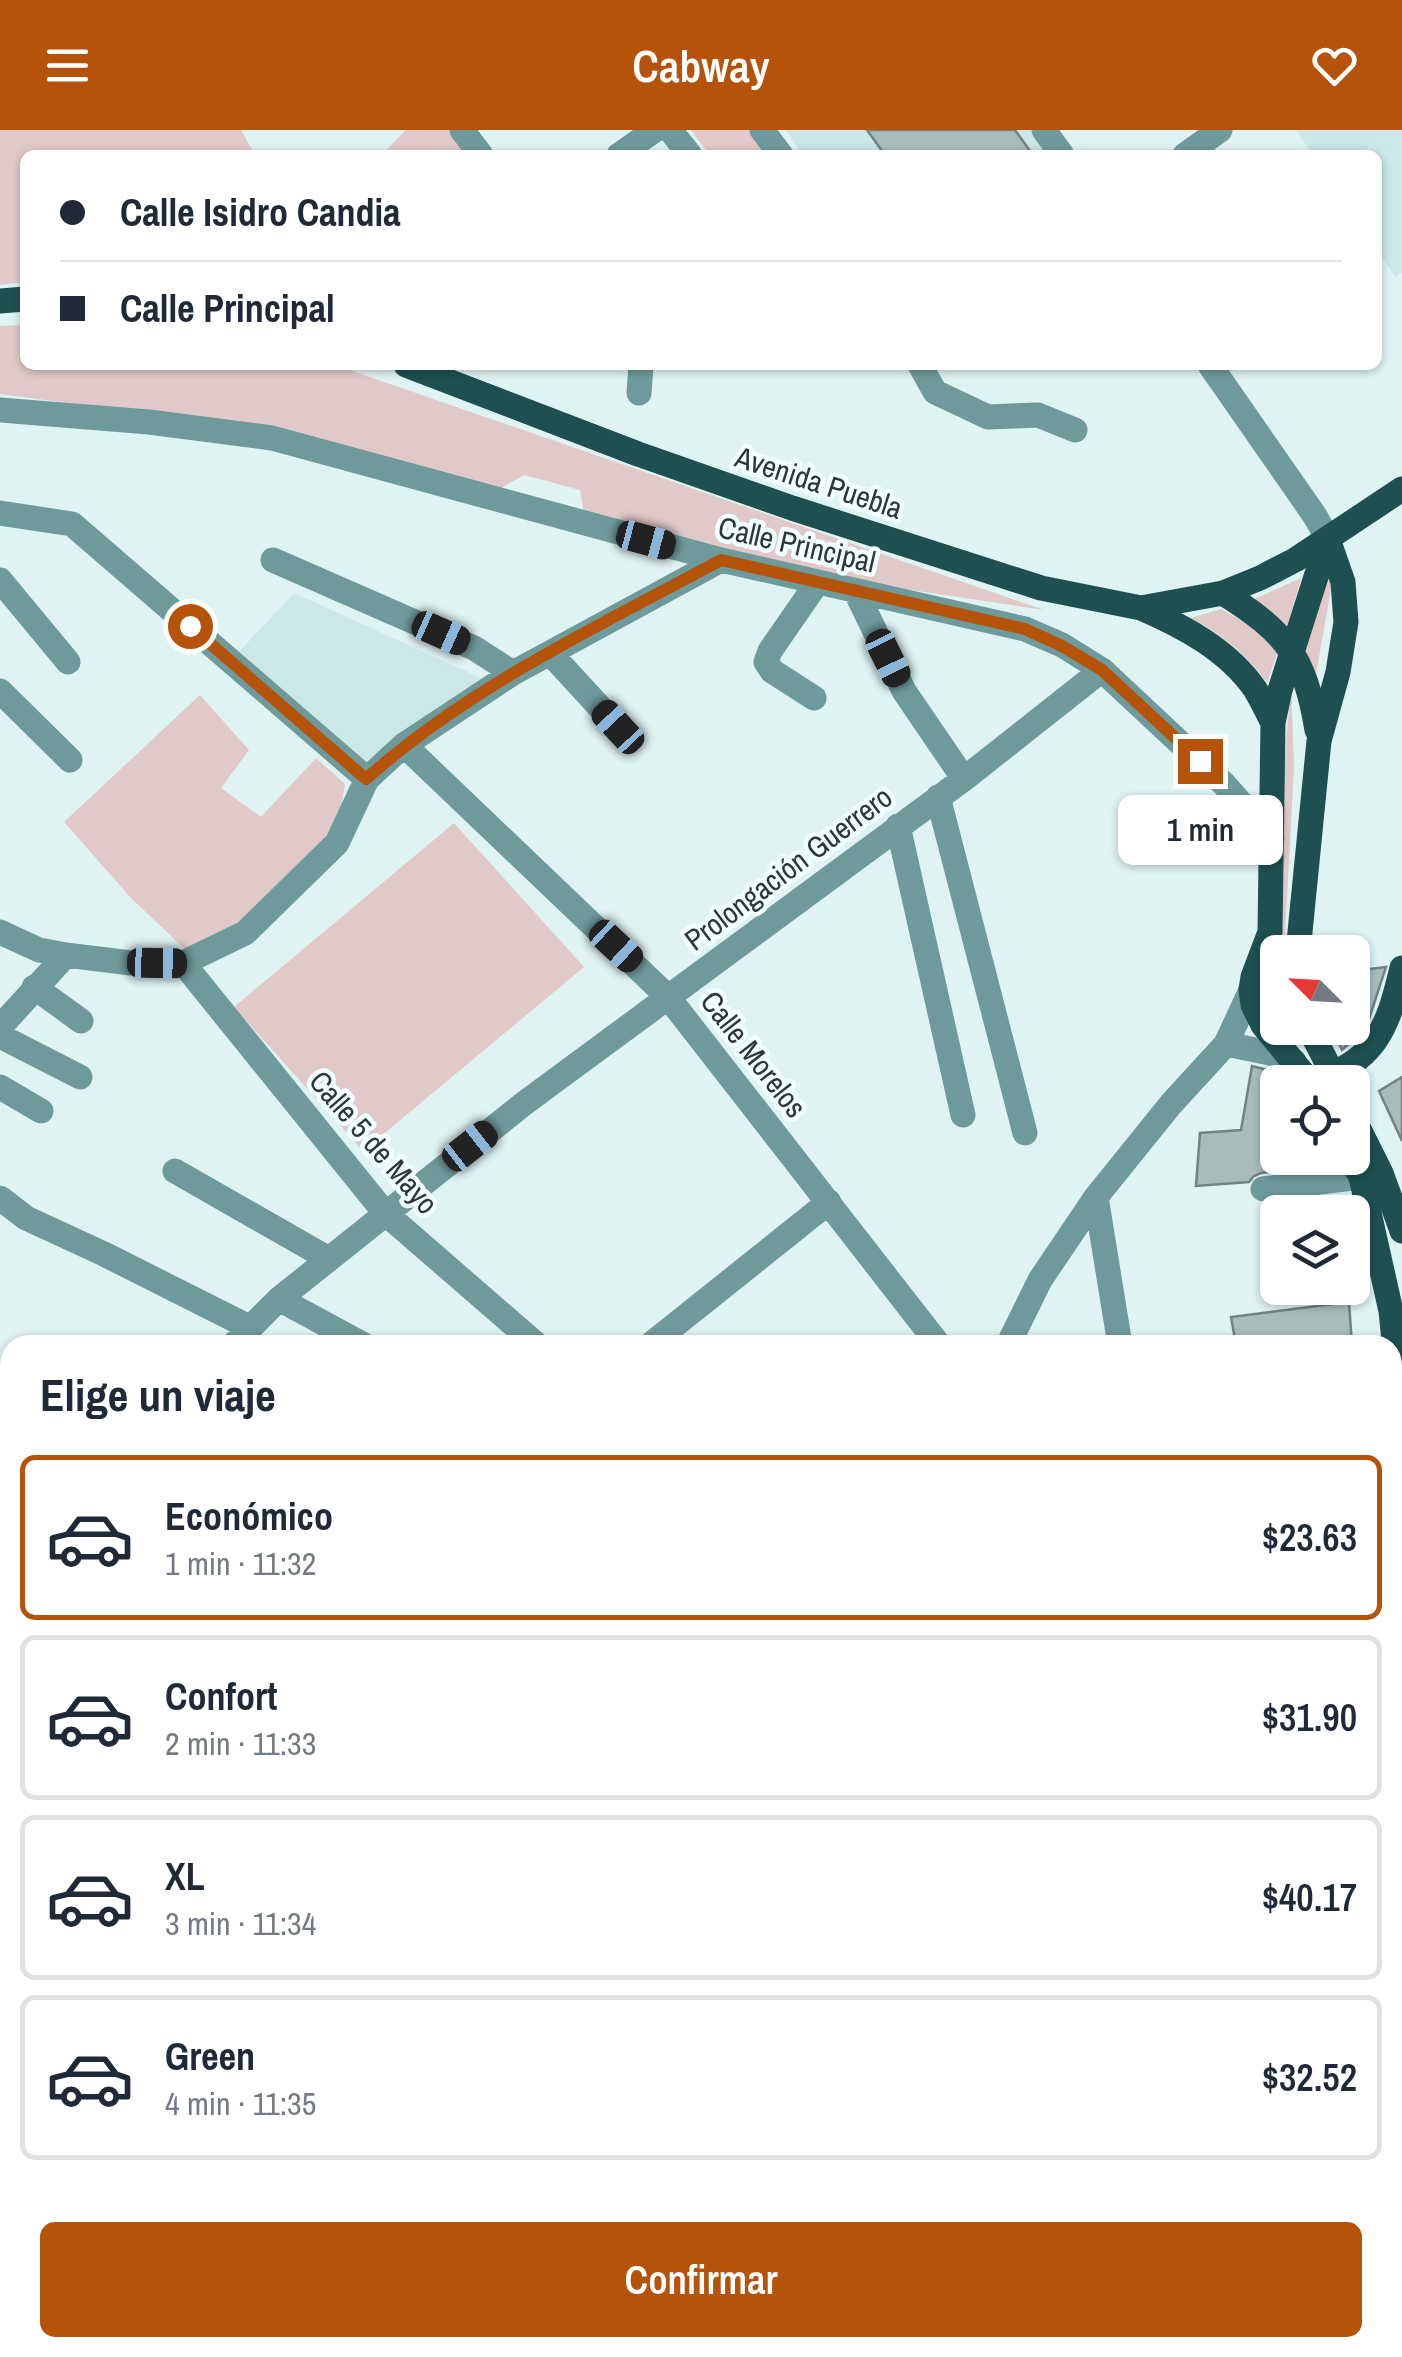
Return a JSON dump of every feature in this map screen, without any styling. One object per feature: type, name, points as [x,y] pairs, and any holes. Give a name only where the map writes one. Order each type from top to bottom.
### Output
[{"type":"main road","name":"Avenida Puebla","points":[[419,370],[792,508],[1041,588],[1141,608],[1223,592],[1260,578],[1295,560],[1402,488]]},
{"type":"main road","points":[[1270,935],[1274,723],[1292,651],[1328,539]]},
{"type":"main road","points":[[1300,935],[1319,741],[1346,622],[1343,582],[1328,539]]},
{"type":"main road","points":[[1223,592],[1249,608],[1292,651],[1311,695],[1319,741]]},
{"type":"main road","points":[[1141,608],[1188,630],[1230,662],[1254,687],[1274,723]]},
{"type":"main road","points":[[1345,1065],[1363,1057],[1377,1040],[1402,968]]},
{"type":"main road","points":[[1260,976],[1251,990],[1262,1025],[1304,1065]]},
{"type":"main road","points":[[1370,1152],[1402,1231]]},
{"type":"main road","points":[[1358,1175],[1396,1310],[1397,1335]]},
{"type":"street","points":[[462,130],[477,150]]},
{"type":"street","points":[[626,150],[655,130]]},
{"type":"street","points":[[670,130],[686,150]]},
{"type":"street","points":[[762,130],[777,150]]},
{"type":"street","points":[[1192,150],[1220,130]]},
{"type":"street","points":[[639,393],[641,370]]},
{"type":"street","points":[[923,370],[935,392],[988,418],[1038,415],[1075,430]]},
{"type":"street","points":[[1213,370],[1328,539]]},
{"type":"street","name":"Calle Principal","points":[[0,410],[149,422],[272,438],[721,560],[1025,629],[1102,670],[1224,784],[1272,838]]},
{"type":"street","points":[[0,513],[72,524],[366,779]]},
{"type":"street","points":[[273,560],[474,648],[513,673]]},
{"type":"street","points":[[0,932],[40,950],[132,963],[183,963],[245,933],[337,843],[366,779],[404,745],[513,673],[721,560]]},
{"type":"street","points":[[0,580],[68,662]]},
{"type":"street","points":[[814,698],[772,671],[766,662],[817,583]]},
{"type":"street","points":[[856,592],[904,691],[964,779]]},
{"type":"street","points":[[550,653],[618,727]]},
{"type":"street","name":"Prolongación Guerrero","points":[[242,1335],[278,1299],[526,1102],[964,779],[1102,670]]},
{"type":"street","points":[[0,691],[70,760]]},
{"type":"street","name":"Calle Morelos","points":[[404,745],[668,997],[931,1335]]},
{"type":"street","points":[[938,798],[1024,1133]]},
{"type":"street","points":[[898,826],[963,1114]]},
{"type":"street","points":[[0,1027],[66,955]]},
{"type":"street","name":"Calle 5 de Mayo","points":[[183,963],[385,1212],[507,1335]]},
{"type":"street","points":[[34,987],[81,1021]]},
{"type":"street","points":[[1013,1335],[1040,1280],[1096,1197],[1171,1104],[1226,1044],[1251,990]]},
{"type":"street","points":[[0,1036],[80,1077]]},
{"type":"street","points":[[1226,1044],[1270,1053],[1294,1065]]},
{"type":"street","points":[[0,1087],[42,1112]]},
{"type":"street","points":[[174,1171],[329,1259]]},
{"type":"street","points":[[1262,1190],[1323,1175]]},
{"type":"street","points":[[1096,1197],[1118,1335]]},
{"type":"street","points":[[0,1198],[26,1218],[104,1254],[239,1335]]},
{"type":"street","points":[[663,1335],[829,1202]]},
{"type":"street","points":[[278,1299],[345,1335]]},
{"type":"shaded area","points":[[0,130],[241,130],[252,150],[20,150],[20,283],[0,285]]},
{"type":"shaded area","points":[[406,130],[451,130],[467,150],[386,150]]},
{"type":"shaded area","points":[[691,130],[749,130],[763,150],[706,150]]},
{"type":"shaded area","points":[[786,130],[1032,130],[1046,150],[799,150]]},
{"type":"shaded area","points":[[1296,130],[1402,130],[1402,272],[1395,277],[1382,257],[1382,150],[1310,150]]},
{"type":"shaded area","points":[[20,325],[20,370],[349,370],[1044,610],[844,580],[584,513],[580,490],[524,475],[496,491],[270,430],[0,394],[0,326]]},
{"type":"shaded area","points":[[1301,578],[1287,627],[1250,601]]},
{"type":"shaded area","points":[[1333,578],[1316,674],[1303,651],[1325,579]]},
{"type":"shaded area","points":[[294,593],[492,683],[364,770],[235,656]]},
{"type":"shaded area","points":[[1221,609],[1262,632],[1278,651],[1267,683],[1233,646],[1191,618]]},
{"type":"shaded area","points":[[1291,685],[1294,767],[1285,935],[1279,935],[1284,766]]},
{"type":"shaded area","points":[[200,695],[249,750],[221,788],[261,817],[316,758],[345,784],[337,828],[249,914],[192,956],[131,898],[64,822]]},
{"type":"shaded area","points":[[454,823],[584,967],[363,1151],[234,1007]]},
{"type":"building","points":[[867,130],[1015,130],[1029,150],[881,150]]},
{"type":"building","points":[[1386,967],[1370,1016],[1370,969]]},
{"type":"building","points":[[1252,1066],[1260,1068],[1260,1173],[1249,1182],[1196,1186],[1200,1133],[1241,1130]]},
{"type":"building","points":[[1402,1077],[1402,1141],[1379,1091]]},
{"type":"building","points":[[1349,1305],[1351,1335],[1234,1335],[1231,1317]]},
{"type":"route","points":[[190,626],[366,779],[404,745],[513,673],[721,560],[1025,629],[1102,670],[1200,761]]}]
